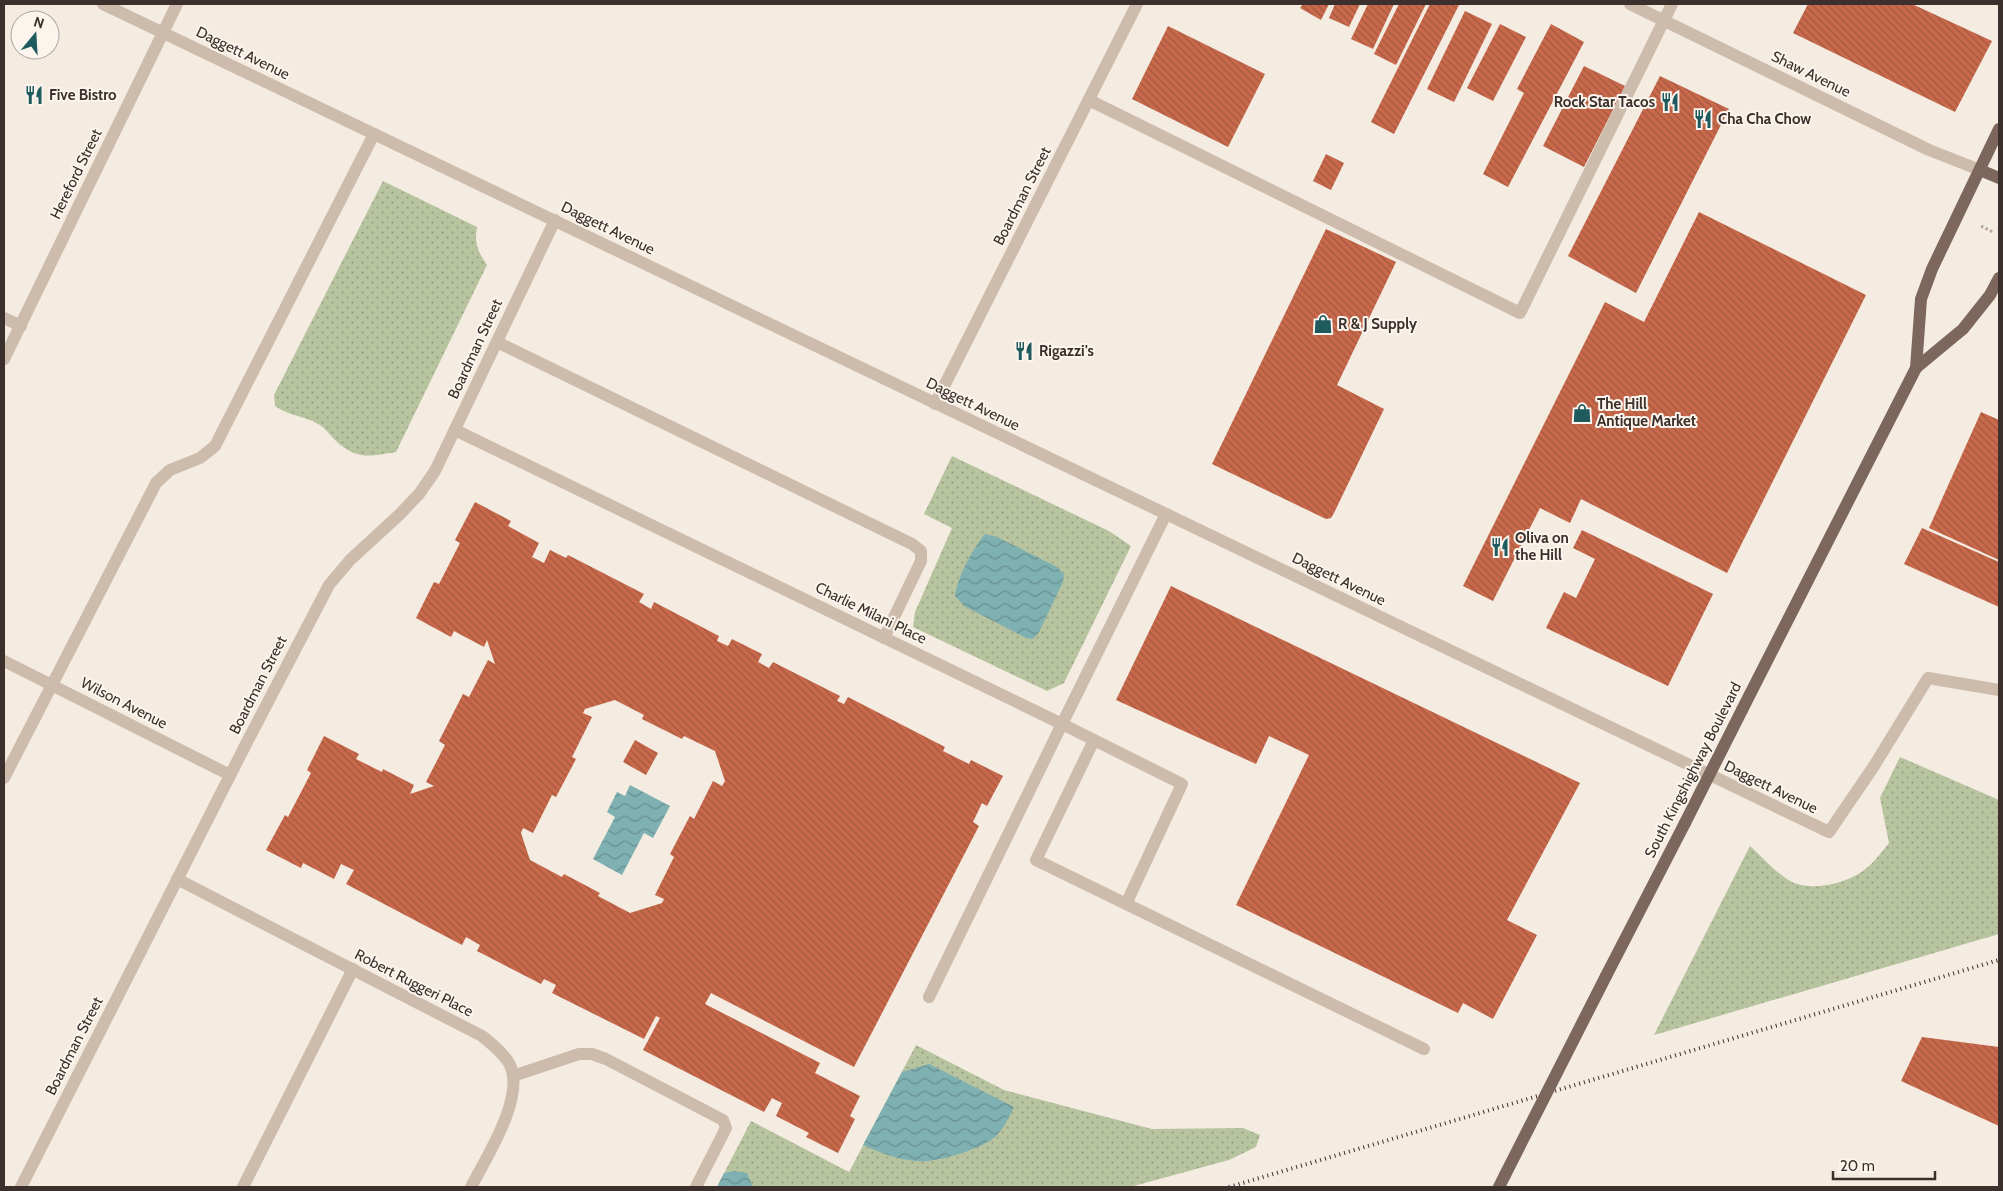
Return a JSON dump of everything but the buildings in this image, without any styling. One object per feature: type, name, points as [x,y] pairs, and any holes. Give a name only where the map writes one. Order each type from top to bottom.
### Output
[{"type":"main road","name":"South Kingshighway Boulevard","points":[[1499,1187],[1916,368],[1921,299],[1932,269],[1999,129]]},
{"type":"main road","points":[[1980,170],[1999,178]]},
{"type":"main road","name":"South Kingshighway Boulevard","points":[[1916,368],[1963,329],[1990,296],[1999,278]]},
{"type":"street","name":"Daggett Avenue","points":[[104,4],[1829,832],[1874,766],[1928,678],[1999,690]]},
{"type":"street","name":"Hereford Street","points":[[4,359],[177,4]]},
{"type":"street","name":"Boardman Street","points":[[935,404],[1138,4]]},
{"type":"street","name":"Shaw Avenue","points":[[1630,4],[1929,150],[1980,170]]},
{"type":"street","points":[[1089,100],[1520,313],[1672,4]]},
{"type":"street","points":[[4,778],[156,483],[170,470],[200,458],[215,446],[374,134]]},
{"type":"street","name":"Boardman Street","points":[[21,1187],[230,775],[329,585],[350,560],[420,494],[435,471],[554,220]]},
{"type":"street","points":[[4,318],[21,326]]},
{"type":"street","points":[[496,342],[912,544],[921,551],[921,561],[884,638]]},
{"type":"street","name":"Charlie Milani Place","points":[[455,430],[1182,784],[1126,904]]},
{"type":"street","points":[[929,997],[1166,514]]},
{"type":"street","name":"Wilson Avenue","points":[[4,661],[230,775]]},
{"type":"street","points":[[1094,740],[1036,860],[1424,1049]]},
{"type":"street","name":"Robert Ruggeri Place","points":[[177,879],[482,1036],[500,1051],[510,1064],[513,1076]]},
{"type":"street","points":[[243,1187],[353,970]]},
{"type":"street","points":[[471,1187],[504,1124],[513,1089],[513,1076],[579,1054],[592,1054],[606,1059],[723,1120],[726,1128],[696,1187]]},
{"type":"path","points":[[1982,226],[1993,232]]},
{"type":"green space","points":[[383,181],[477,227],[477,247],[487,265],[396,452],[364,455],[357,454],[343,447],[318,424],[275,406],[274,395]]},
{"type":"green space","points":[[952,456],[1109,531],[1131,546],[1064,683],[1047,691],[913,627],[915,612],[952,528],[924,514]]},
{"type":"green space","points":[[1900,757],[1999,800],[1999,934],[1654,1035],[1750,846],[1781,875],[1801,885],[1821,886],[1832,884],[1861,873],[1889,843],[1880,798]]},
{"type":"green space","points":[[916,1045],[1004,1090],[1152,1129],[1243,1128],[1260,1135],[1256,1147],[1229,1160],[1130,1187],[717,1187],[751,1121],[849,1172]]},
{"type":"water","points":[[985,534],[997,537],[1057,567],[1064,574],[1063,582],[1039,632],[1033,639],[1026,638],[964,606],[955,596],[966,564]]},
{"type":"water","points":[[630,785],[670,806],[653,838],[644,833],[622,875],[593,859],[615,817],[607,812],[617,792],[625,796]]},
{"type":"water","points":[[929,1064],[1014,1107],[999,1133],[990,1141],[957,1155],[923,1161],[895,1157],[863,1145],[902,1072]]},
{"type":"water","points":[[734,1171],[747,1173],[753,1187],[717,1187],[724,1173]]},
{"type":"railway","points":[[1229,1187],[1999,960]]},
{"type":"place","name":"Five Bistro","points":[[34,95]]},
{"type":"place","name":"Rock Star Tacos","points":[[1670,102]]},
{"type":"place","name":"Cha Cha Chow","points":[[1703,119]]},
{"type":"place","name":"R & J Supply","points":[[1323,324]]},
{"type":"place","name":"Rigazzi's","points":[[1024,351]]},
{"type":"place","name":"The Hill Antique Market","points":[[1582,413]]},
{"type":"place","name":"Oliva on the Hill","points":[[1500,547]]}]
